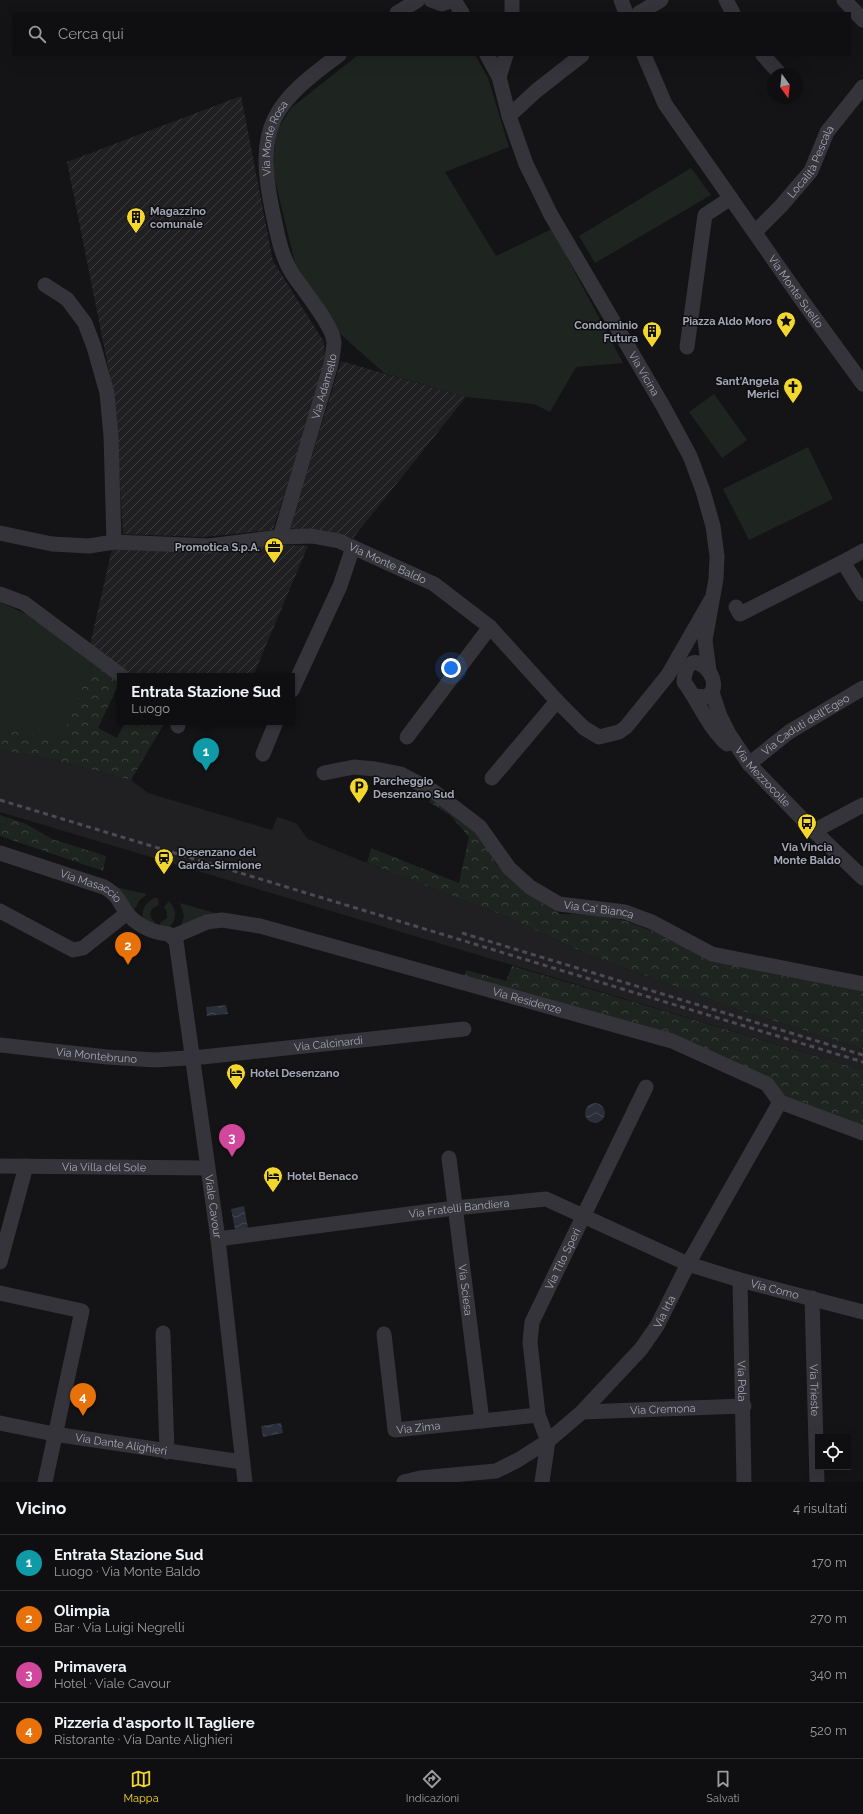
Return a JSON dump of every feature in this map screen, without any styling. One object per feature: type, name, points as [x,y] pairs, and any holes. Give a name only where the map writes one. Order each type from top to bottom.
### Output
[{"type":"street","points":[[400,12],[418,0]]},
{"type":"street","points":[[431,0],[442,4],[453,0],[461,12]]},
{"type":"street","points":[[512,0],[512,12]]},
{"type":"street","points":[[621,0],[626,12]]},
{"type":"street","points":[[641,12],[661,0]]},
{"type":"street","points":[[726,0],[732,12]]},
{"type":"street","points":[[844,0],[863,20]]},
{"type":"street","name":"Via Monte Rosa","points":[[280,246],[265,169],[267,141],[274,117],[288,97],[314,73],[338,56]]},
{"type":"street","name":"Via Vicina","points":[[488,56],[499,77],[509,116],[526,164],[551,215],[663,406],[690,456],[703,491],[714,526],[717,556],[716,579],[705,640],[709,671]]},
{"type":"street","points":[[499,77],[506,56]]},
{"type":"street","points":[[509,116],[536,90],[581,56]]},
{"type":"street","name":"Via Monte Suello","points":[[644,56],[665,104],[863,384]]},
{"type":"street","points":[[764,56],[775,68]]},
{"type":"street","name":"Località Pescala","points":[[755,232],[781,206],[811,171],[827,132],[858,101],[863,87]]},
{"type":"street","points":[[687,347],[705,215],[731,198]]},
{"type":"street","name":"Via Adamello","points":[[280,246],[291,271],[324,319],[334,341],[331,364],[280,536]]},
{"type":"street","points":[[45,285],[67,300],[85,323],[94,347],[107,393],[111,436],[114,542]]},
{"type":"street","points":[[0,533],[52,544],[89,546],[114,542],[209,546],[280,536],[312,536],[339,541],[353,547]]},
{"type":"street","name":"Via Monte Baldo","points":[[295,684],[340,586],[353,547],[434,584],[490,627],[556,700],[584,728],[600,737],[619,732],[626,727],[668,675]]},
{"type":"street","points":[[736,607],[740,614],[863,551]]},
{"type":"street","points":[[843,562],[863,594]]},
{"type":"street","points":[[0,594],[24,603],[118,673]]},
{"type":"street","points":[[684,675],[668,675],[711,600]]},
{"type":"street","points":[[407,737],[490,627]]},
{"type":"street","name":"Via Vicina","points":[[694,664],[705,640]]},
{"type":"street","points":[[702,695],[684,682],[684,675],[689,665],[694,664],[705,666],[709,671],[712,678],[713,687],[702,695],[700,709],[725,742],[749,764]]},
{"type":"street","name":"Via Caduti dell'Egeo","points":[[749,764],[789,732],[863,688]]},
{"type":"street","name":"Via Mezzocolle","points":[[702,695],[720,716],[729,734],[749,764],[814,831],[863,878]]},
{"type":"street","points":[[492,778],[556,700]]},
{"type":"street","points":[[264,754],[275,725]]},
{"type":"street","name":"Via Ca' Bianca","points":[[324,773],[354,767],[375,769],[401,774],[433,791],[480,827],[509,868],[530,887],[559,904],[625,912],[652,922],[712,954],[863,984]]},
{"type":"street","points":[[814,831],[863,805]]},
{"type":"street","name":"Via Masaccio","points":[[0,853],[104,888],[114,893],[119,898],[127,913],[140,924],[156,933],[171,936]]},
{"type":"street","points":[[0,911],[73,950],[83,948],[127,913]]},
{"type":"street","name":"Via Residenze","points":[[171,936],[218,920],[232,920],[260,926],[672,1041],[767,1084],[780,1102]]},
{"type":"street","name":"Viale Cavour","points":[[171,936],[177,945],[218,1239],[240,1426],[242,1462],[245,1482]]},
{"type":"street","name":"Via Calcinardi","points":[[193,1058],[464,1029]]},
{"type":"street","name":"Via Montebruno","points":[[0,1045],[107,1057],[155,1060],[193,1058]]},
{"type":"street","name":"Via Tito Speri","points":[[548,1441],[538,1415],[530,1342],[532,1322],[646,1087]]},
{"type":"street","points":[[780,1102],[863,1133]]},
{"type":"street","name":"Via Irta","points":[[404,1482],[420,1478],[496,1471],[518,1460],[548,1441],[582,1412],[641,1349],[657,1326],[688,1264],[780,1102]]},
{"type":"street","name":"Via Sciesa","points":[[449,1158],[454,1208],[482,1421]]},
{"type":"street","name":"Via Villa del Sole","points":[[0,1166],[207,1168]]},
{"type":"street","points":[[0,1262],[26,1166]]},
{"type":"street","name":"Via Fratelli Bandiera","points":[[218,1239],[454,1208],[546,1199],[688,1264]]},
{"type":"street","name":"Via Como","points":[[688,1264],[740,1280],[863,1312]]},
{"type":"street","name":"Via Pola","points":[[740,1280],[744,1406],[744,1482]]},
{"type":"street","points":[[0,1293],[82,1311],[44,1482]]},
{"type":"street","name":"Via Trieste","points":[[812,1298],[817,1482]]},
{"type":"street","points":[[163,1333],[167,1452]]},
{"type":"street","name":"Via Zima","points":[[384,1334],[395,1430],[538,1415]]},
{"type":"street","name":"Via Cremona","points":[[582,1412],[744,1406]]},
{"type":"street","name":"Via Dante Alighieri","points":[[0,1423],[54,1434],[242,1462]]},
{"type":"street","points":[[542,1482],[548,1441]]},
{"type":"shaded area","points":[[241,96],[273,261],[324,342],[325,366],[273,530],[202,537],[123,534],[115,401],[67,162]]},
{"type":"shaded area","points":[[341,361],[466,397],[353,538],[290,528]]},
{"type":"shaded area","points":[[283,545],[308,546],[254,673],[128,673],[90,645],[112,549],[193,553]]},
{"type":"shaded area","points":[[0,750],[50,759],[131,780],[148,793],[272,830],[277,817],[296,823],[308,839],[505,916],[587,954],[742,1011],[863,1049],[863,1070],[0,812]]},
{"type":"green space","points":[[357,56],[476,56],[488,78],[509,147],[445,172],[496,256],[552,229],[623,363],[576,367],[550,412],[534,404],[466,397],[384,373],[337,331],[295,263],[273,172],[275,134],[291,108]]},
{"type":"green space","points":[[691,168],[711,195],[595,263],[579,236]]},
{"type":"green space","points":[[714,394],[747,440],[722,458],[689,412]]},
{"type":"green space","points":[[808,447],[833,499],[749,540],[723,489]]},
{"type":"green space","points":[[0,602],[26,614],[88,656],[92,663],[61,740],[0,729]]},
{"type":"green space","points":[[92,663],[117,679],[117,687],[98,728],[117,738],[124,725],[163,725],[131,780],[50,759],[0,750],[0,729],[61,739]]},
{"type":"green space","points":[[432,797],[480,835],[496,864],[525,892],[560,914],[595,915],[626,921],[668,937],[863,990],[863,1049],[742,1011],[587,954],[505,916],[367,863],[371,848],[459,883],[469,837],[450,815],[429,802]]},
{"type":"green space","points":[[0,815],[26,824],[52,839],[106,856],[103,871],[0,836]]},
{"type":"green space","points":[[116,888],[147,894],[140,900],[134,910]]},
{"type":"green space","points":[[154,898],[158,898],[159,905],[153,908],[150,915],[155,922],[153,926],[143,920],[143,910],[148,902]]},
{"type":"green space","points":[[169,901],[175,912],[173,923],[167,929],[159,929],[160,923],[167,918],[167,912],[164,907]]},
{"type":"green space","points":[[180,903],[222,915],[180,929],[184,916]]},
{"type":"green space","points":[[512,966],[863,1070],[863,1127],[784,1097],[771,1081],[464,976],[466,970],[506,981]]},
{"type":"water","points":[[226,1005],[228,1014],[207,1016],[206,1007]]},
{"type":"water","points":[[591,1103],[599,1103],[605,1109],[605,1117],[599,1123],[591,1123],[585,1117],[585,1109]]},
{"type":"water","points":[[244,1206],[248,1228],[235,1230],[231,1209]]},
{"type":"water","points":[[281,1423],[283,1433],[263,1437],[261,1426]]},
{"type":"railway","points":[[0,800],[863,1062]]},
{"type":"railway","points":[[462,933],[863,1055]]},
{"type":"place","name":"Magazzino comunale","points":[[136,234]]},
{"type":"place","name":"Piazza Aldo Moro","points":[[786,338]]},
{"type":"place","name":"Condominio Futura","points":[[652,348]]},
{"type":"place","name":"Sant'Angela Merici","points":[[793,404]]},
{"type":"place","name":"Promotica S.p.A.","points":[[274,564]]},
{"type":"place","name":"Entrata Stazione Sud","points":[[206,771]]},
{"type":"place","name":"Parcheggio Desenzano Sud","points":[[359,804]]},
{"type":"place","name":"Via Vincia Monte Baldo","points":[[807,840]]},
{"type":"place","name":"Desenzano del Garda-Sirmione","points":[[164,875]]},
{"type":"place","name":"Olimpia","points":[[128,965]]},
{"type":"place","name":"Hotel Desenzano","points":[[236,1090]]},
{"type":"place","name":"Primavera","points":[[232,1157]]},
{"type":"place","name":"Hotel Benaco","points":[[273,1193]]},
{"type":"place","name":"Pizzeria d'asporto Il Tagliere","points":[[83,1416]]}]
